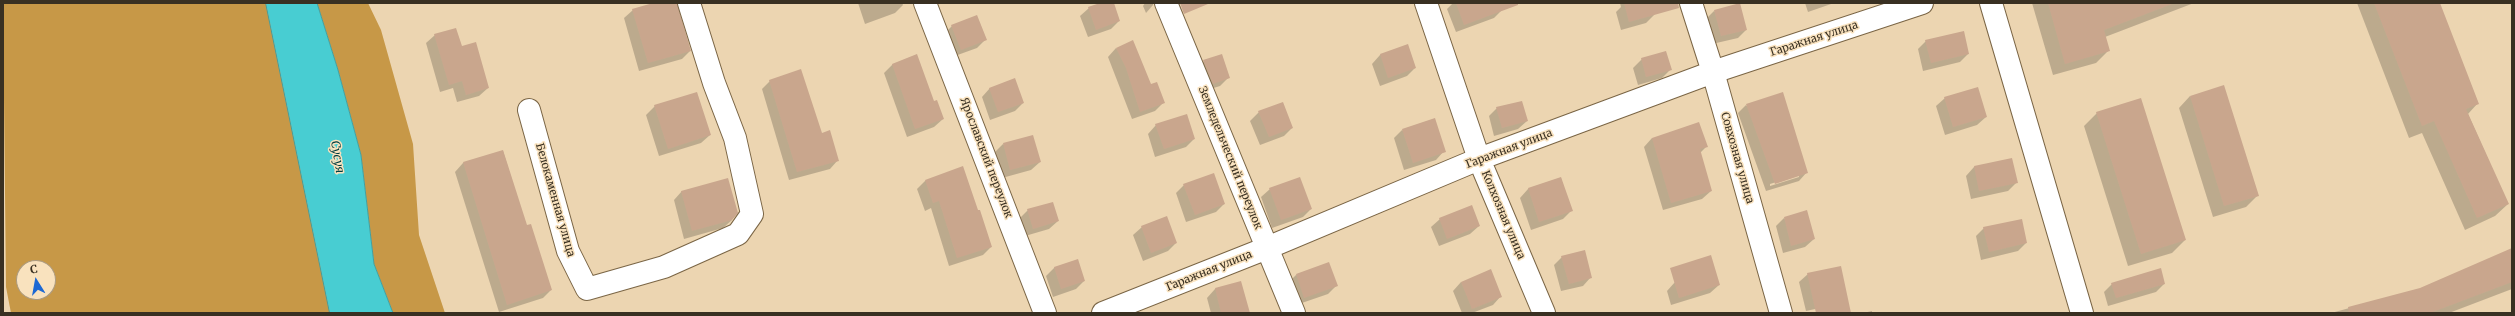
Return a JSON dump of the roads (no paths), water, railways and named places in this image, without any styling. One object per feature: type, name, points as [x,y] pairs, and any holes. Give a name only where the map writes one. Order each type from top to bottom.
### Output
[{"type":"street","name":"Белокаменная улица","points":[[529,110],[568,251],[587,289],[664,268],[738,234],[752,214],[735,138],[714,83],[689,3]]},
{"type":"street","name":"Ярославский переулок","points":[[925,3],[1045,313]]},
{"type":"street","name":"Земледельческий переулок","points":[[1166,3],[1294,313]]},
{"type":"street","name":"Колхозная улица","points":[[1426,3],[1479,159],[1544,313]]},
{"type":"street","name":"Совхозная улица","points":[[1691,3],[1713,72],[1781,313]]},
{"type":"street","name":"Гаражная улица","points":[[1102,313],[1268,248],[1479,159],[1713,72],[1922,3]]},
{"type":"street","points":[[1992,3],[2082,313]]},
{"type":"water","name":"Сусуя","points":[[266,3],[317,3],[338,70],[361,155],[374,264],[393,313],[330,313]]}]
